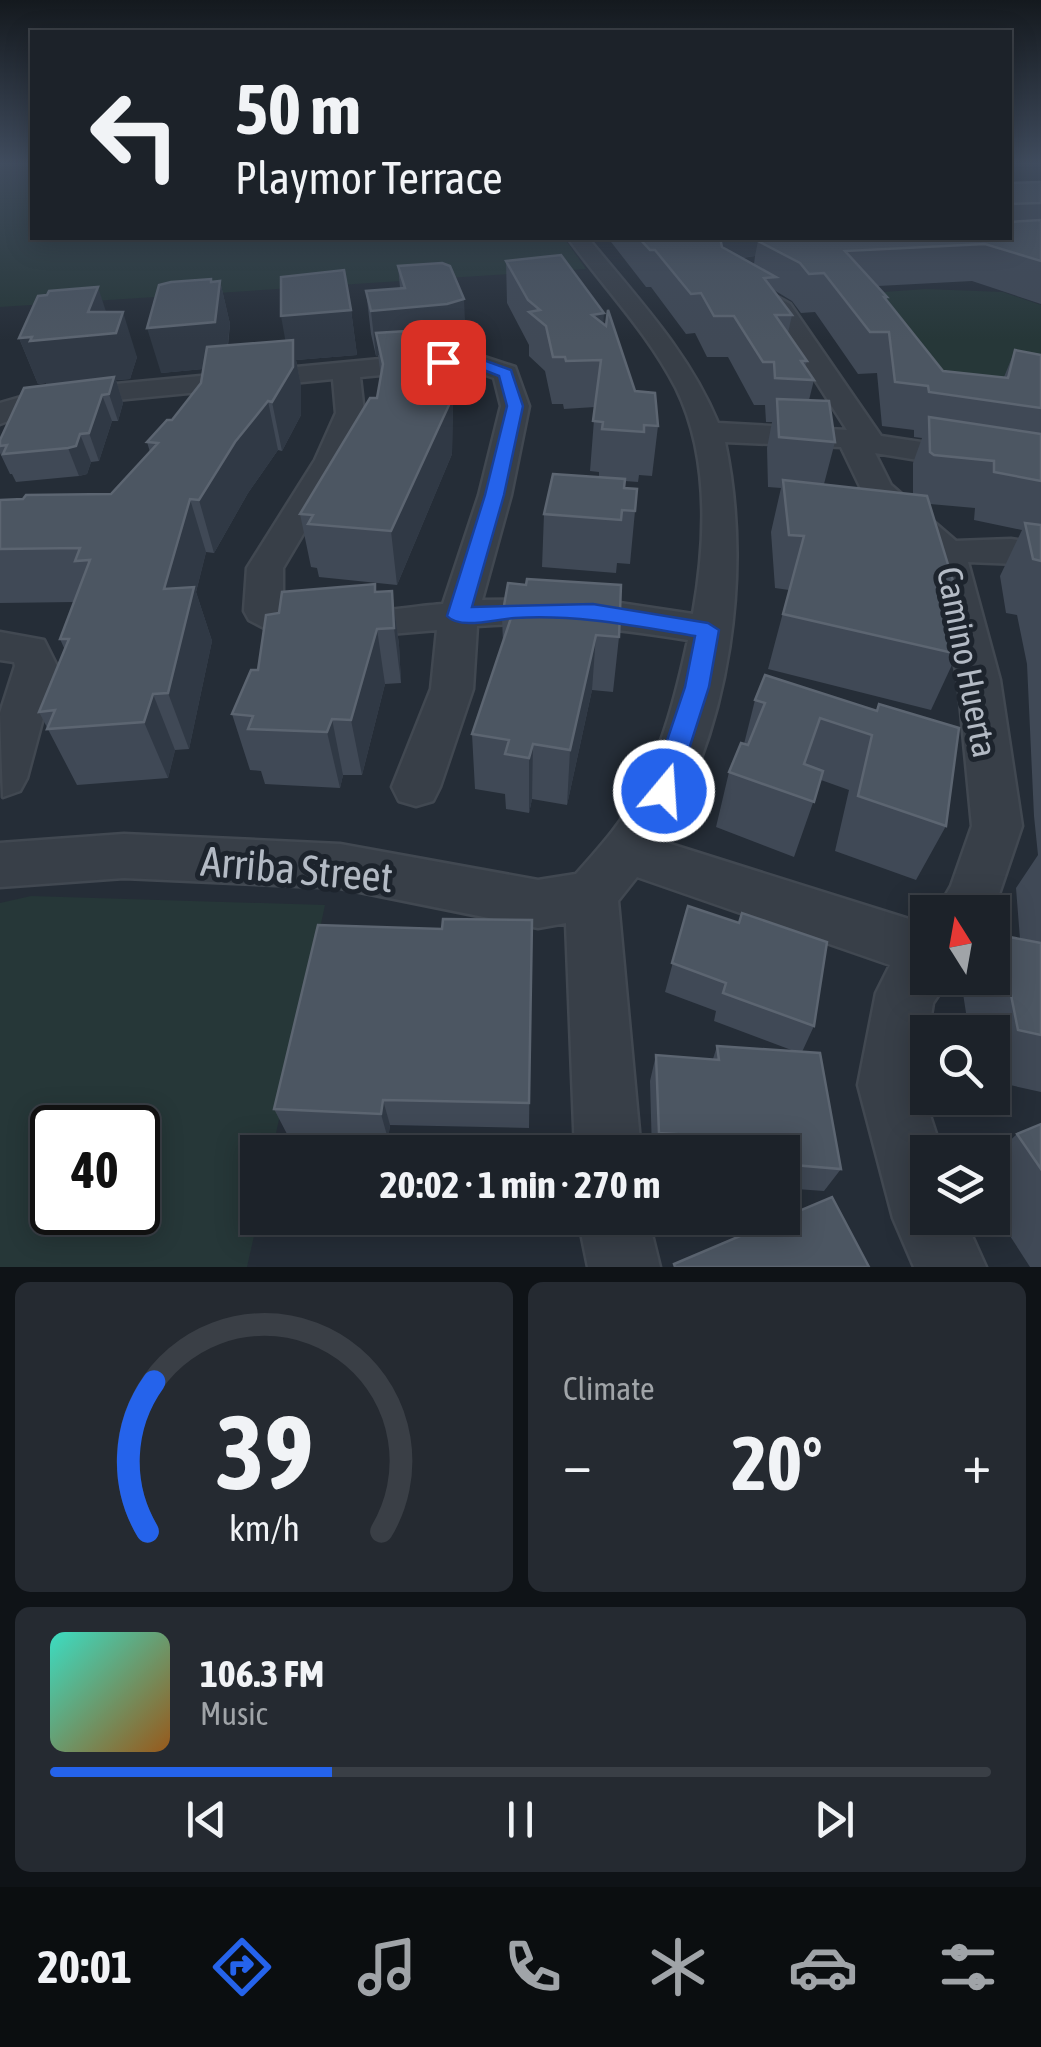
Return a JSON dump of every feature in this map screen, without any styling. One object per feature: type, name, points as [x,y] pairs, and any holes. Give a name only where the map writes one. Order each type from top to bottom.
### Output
[{"type":"street","points":[[580,240],[670,357],[692,393],[716,468],[722,542],[697,687],[664,791],[609,874],[608,1135]]},
{"type":"street","name":"Camino Huerta","points":[[728,276],[782,310],[861,441],[877,490],[947,552],[979,680],[997,826],[973,895]]},
{"type":"street","points":[[0,416],[11,408],[42,398],[443,362],[478,362],[497,368],[510,379],[515,406],[495,495],[458,616],[452,689],[416,787]]},
{"type":"street","points":[[346,371],[350,413],[331,460],[265,568],[263,611],[288,624],[320,627],[519,610],[593,612],[708,630]]},
{"type":"street","points":[[706,432],[861,441],[1041,470]]},
{"type":"street","points":[[947,552],[1011,550],[1041,554]]},
{"type":"street","points":[[0,646],[30,650],[36,666],[3,778]]},
{"type":"street","name":"Arriba Street","points":[[0,865],[124,856],[340,866],[538,904],[609,874]]},
{"type":"street","points":[[609,874],[910,948]]},
{"type":"street","points":[[910,986],[905,993],[889,1085],[910,1156]]},
{"type":"street","points":[[617,1235],[624,1267]]},
{"type":"street","points":[[936,1235],[950,1267]]},
{"type":"shaded area","points":[[0,221],[30,221],[30,240],[565,240],[586,269],[0,307]]},
{"type":"shaded area","points":[[926,289],[1003,292],[1041,305],[1041,395],[927,375],[869,293]]},
{"type":"shaded area","points":[[31,896],[325,905],[276,1135],[240,1135],[240,1235],[254,1235],[247,1267],[0,1267],[0,903]]},
{"type":"building","points":[[1041,221],[1041,261],[985,244],[845,251],[887,297],[943,371],[1008,378],[1015,350],[1041,355],[1041,408],[929,392],[928,386],[895,382],[889,332],[870,332],[824,273],[809,274],[800,263],[758,241],[1012,240],[1012,222]]},
{"type":"building","points":[[641,240],[720,240],[722,247],[776,277],[764,278],[792,315],[775,315],[807,361],[801,361],[814,380],[775,378],[774,362],[763,362],[734,316],[714,316],[701,293],[691,294],[655,250]]},
{"type":"building","points":[[561,255],[604,313],[592,315],[606,326],[608,310],[635,391],[655,393],[658,426],[644,425],[644,432],[602,429],[603,422],[593,421],[601,360],[566,361],[565,357],[553,357],[546,326],[529,312],[540,310],[528,300],[506,261]]},
{"type":"building","points":[[398,266],[450,266],[464,299],[371,311],[366,291],[405,288]]},
{"type":"building","points":[[344,270],[351,310],[281,316],[281,277]]},
{"type":"building","points":[[220,281],[215,322],[147,328],[159,285]]},
{"type":"building","points":[[98,287],[88,312],[123,312],[116,333],[30,341],[32,337],[19,338],[38,296],[49,291]]},
{"type":"building","points":[[456,328],[463,345],[451,346],[449,405],[391,531],[308,524],[313,515],[300,514],[370,398],[377,398],[383,364],[376,333]]},
{"type":"building","points":[[293,340],[293,367],[272,402],[268,401],[235,442],[199,500],[190,499],[164,589],[194,587],[168,693],[153,694],[144,722],[47,729],[55,710],[39,712],[69,639],[60,639],[90,560],[75,561],[80,548],[0,549],[0,500],[23,499],[26,495],[111,494],[158,443],[147,442],[167,420],[172,420],[201,383],[207,347]]},
{"type":"building","points":[[114,377],[109,394],[102,395],[89,433],[80,434],[76,446],[3,454],[7,445],[0,446],[0,440],[24,388]]},
{"type":"building","points":[[777,399],[829,401],[835,442],[779,437]]},
{"type":"building","points":[[929,417],[1041,434],[1041,481],[994,472],[994,461],[934,455],[930,452]]},
{"type":"building","points":[[553,474],[625,479],[624,488],[637,489],[635,511],[622,510],[621,520],[544,514]]},
{"type":"building","points":[[783,480],[927,496],[954,584],[958,585],[957,654],[783,614],[804,536],[789,535]]},
{"type":"building","points":[[1025,523],[1041,525],[1041,561],[1033,559]]},
{"type":"building","points":[[527,579],[621,585],[619,637],[596,635],[570,750],[533,744],[529,758],[505,754],[509,740],[472,734],[511,618],[502,617],[508,583],[526,585]]},
{"type":"building","points":[[375,584],[375,592],[392,591],[394,628],[377,629],[351,720],[332,719],[327,732],[248,729],[253,716],[232,714],[251,670],[258,670],[266,615],[279,613],[282,592]]},
{"type":"building","points":[[765,675],[877,711],[879,704],[959,728],[946,826],[858,796],[872,735],[820,718],[804,764],[823,771],[814,802],[729,772],[741,743],[748,745],[765,703],[755,700]]},
{"type":"building","points":[[688,906],[739,923],[742,913],[827,942],[814,1026],[723,993],[726,983],[672,963]]},
{"type":"building","points":[[443,919],[532,920],[529,1103],[383,1100],[381,1114],[274,1109],[318,925],[442,929]]},
{"type":"building","points":[[1010,937],[1041,943],[1041,1035],[1018,1030],[1010,990]]},
{"type":"building","points":[[717,1046],[820,1053],[841,1169],[800,1166],[800,1135],[659,1133],[656,1055],[719,1060]]},
{"type":"building","points":[[1041,1124],[1041,1169],[1017,1134]]},
{"type":"building","points":[[832,1197],[869,1267],[675,1267],[674,1264],[742,1235],[800,1235],[800,1211]]},
{"type":"route","points":[[443,362],[478,362],[506,373],[515,406],[495,495],[458,616],[519,610],[593,612],[708,630],[697,687],[664,791]]}]
